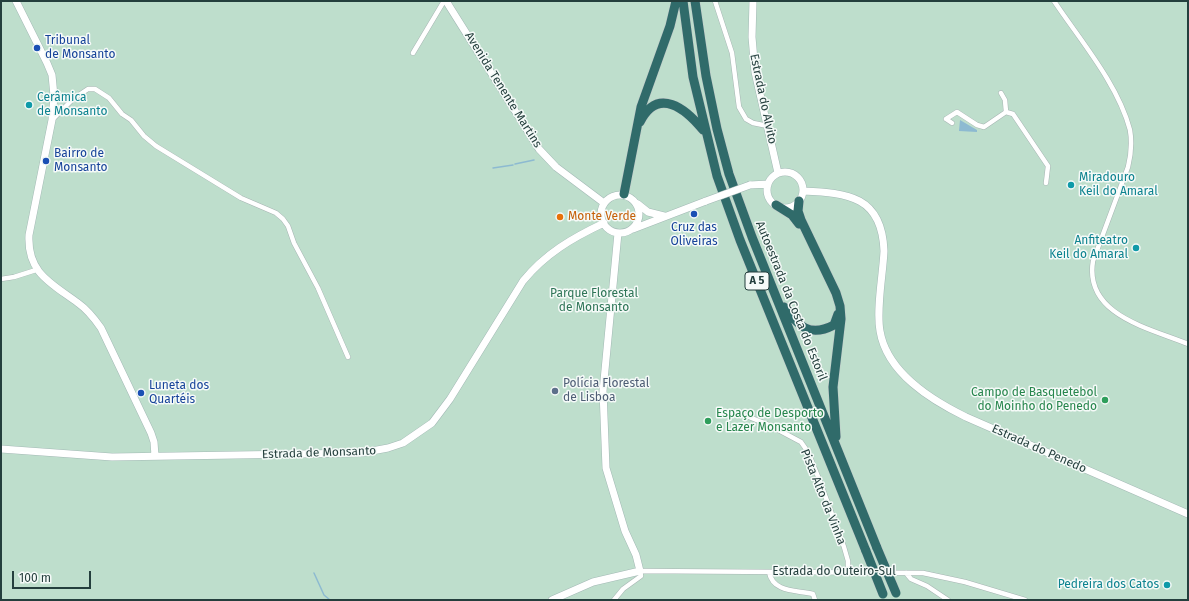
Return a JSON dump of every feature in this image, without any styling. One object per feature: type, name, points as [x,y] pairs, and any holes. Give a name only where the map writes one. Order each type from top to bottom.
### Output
[{"type":"highway","points":[[624,194],[643,99],[670,26],[676,1]]},
{"type":"highway","name":"Autoestrada da Costa do Estoril","points":[[683,1],[693,77],[705,132],[717,176],[740,240],[884,597]]},
{"type":"highway","name":"Autoestrada da Costa do Estoril","points":[[695,1],[706,76],[717,129],[729,174],[752,237],[897,597]]},
{"type":"highway","points":[[637,129],[644,114],[661,104],[668,103],[676,105],[688,112],[705,132]]},
{"type":"highway","points":[[799,201],[798,212],[801,220],[836,293],[840,306],[841,319],[833,387],[836,444]]},
{"type":"highway","points":[[776,205],[792,215],[799,223],[834,293],[838,316],[834,325],[827,329],[815,331],[803,328],[779,302]]},
{"type":"street","points":[[16,1],[40,46],[52,75],[54,96],[52,120],[29,235],[29,252],[36,270],[46,280],[92,315],[101,328],[151,433],[154,442],[155,456]]},
{"type":"street","points":[[413,53],[446,1]]},
{"type":"street","name":"Avenida Tenente Martins","points":[[446,1],[539,149],[556,167],[604,203]]},
{"type":"street","points":[[715,1],[732,53],[739,107],[746,119],[753,123],[768,126]]},
{"type":"street","name":"Estrada do Alvito","points":[[752,1],[754,66],[778,173]]},
{"type":"street","points":[[1054,1],[1106,78],[1121,105],[1130,131],[1131,151],[1128,167],[1093,261],[1092,276],[1095,290],[1101,300],[1114,312],[1188,344]]},
{"type":"street","points":[[52,120],[73,99],[88,89],[97,90],[109,98],[122,114],[131,120],[144,136],[156,146],[241,198],[279,216],[288,226],[294,243],[318,288],[348,357]]},
{"type":"street","points":[[1001,93],[1005,100],[1006,112]]},
{"type":"street","points":[[952,123],[946,119],[957,112],[977,125],[984,127],[1006,112]]},
{"type":"street","points":[[1006,112],[1013,114],[1048,166],[1046,183]]},
{"type":"street","points":[[789,172],[795,175],[802,184],[803,191],[799,201],[787,208],[776,205],[769,198],[768,184],[778,173],[789,172]]},
{"type":"street","points":[[664,216],[648,212],[624,194],[612,196],[604,203],[601,213],[604,223],[608,229],[618,233],[629,231],[664,216],[750,185],[768,184]]},
{"type":"street","name":"Estrada do Penedo","points":[[803,191],[833,192],[849,195],[862,202],[878,219],[884,239],[880,330],[888,355],[897,367],[917,386],[937,401],[959,414],[1188,514]]},
{"type":"street","points":[[629,231],[638,220],[640,211],[636,202]]},
{"type":"street","name":"Estrada de Monsanto","points":[[1,449],[96,456],[364,453],[403,443],[421,431],[439,416],[523,281],[534,268],[546,257],[570,240],[604,223]]},
{"type":"street","points":[[614,600],[623,589],[639,579],[641,576],[636,555],[625,532],[606,468],[603,391],[618,233]]},
{"type":"street","points":[[1,279],[14,278],[36,270]]},
{"type":"street","name":"Pista Alto da Vinha","points":[[739,413],[775,428],[801,442],[808,452],[844,547],[848,561],[848,572]]},
{"type":"street","points":[[552,600],[593,582],[640,571]]},
{"type":"street","name":"Estrada do Outeiro-Sul","points":[[640,571],[906,573],[950,578],[1025,600]]},
{"type":"street","points":[[769,572],[770,578],[785,590],[813,594],[815,600]]},
{"type":"street","points":[[906,573],[911,579],[927,586],[948,600]]},
{"type":"green space","name":"Parque Florestal de Monsanto","points":[[1,1],[1188,1],[1188,600],[1,600]]},
{"type":"water","points":[[960,120],[977,130],[977,132],[959,131]]},
{"type":"waterway","points":[[515,164],[534,160]]},
{"type":"waterway","points":[[493,168],[513,165]]},
{"type":"waterway","points":[[314,573],[324,595],[330,600]]},
{"type":"place","name":"Tribunal de Monsanto","points":[[37,48]]},
{"type":"place","name":"Cerâmica de Monsanto","points":[[29,105]]},
{"type":"place","name":"Bairro de Monsanto","points":[[46,161]]},
{"type":"place","name":"Miradouro Keil do Amaral","points":[[1071,185]]},
{"type":"place","name":"Cruz das Oliveiras","points":[[694,214]]},
{"type":"place","name":"Monte Verde","points":[[560,217]]},
{"type":"place","name":"Anfiteatro Keil do Amaral","points":[[1136,248]]},
{"type":"place","name":"Polícia Florestal de Lisboa","points":[[555,391]]},
{"type":"place","name":"Luneta dos Quartéis","points":[[141,393]]},
{"type":"place","name":"Campo de Basquetebol do Moinho do Penedo","points":[[1105,400]]},
{"type":"place","name":"Espaço de Desporto e Lazer Monsanto","points":[[708,421]]},
{"type":"place","name":"Pedreira dos Catos","points":[[1167,585]]}]
